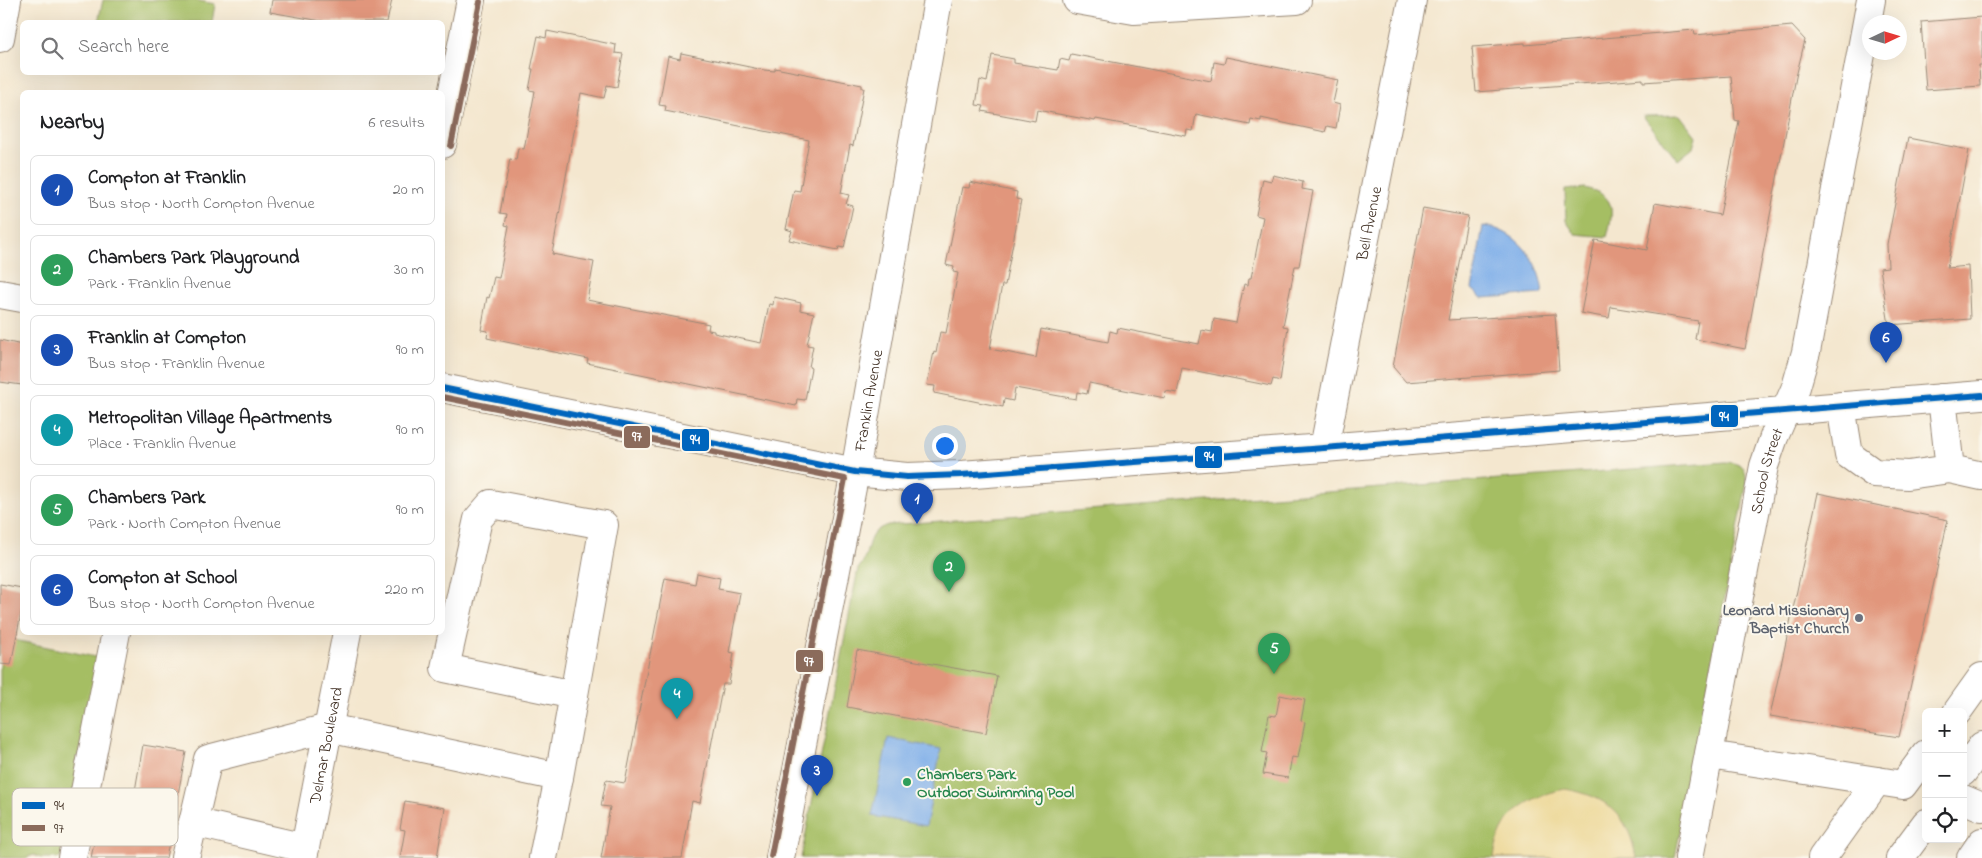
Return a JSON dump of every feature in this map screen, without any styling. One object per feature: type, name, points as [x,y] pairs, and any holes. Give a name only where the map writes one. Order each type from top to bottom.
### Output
[{"type":"street","points":[[0,38],[7,0]]},
{"type":"street","points":[[445,129],[471,0]]},
{"type":"street","name":"Franklin Avenue","points":[[780,858],[855,472],[938,0]]},
{"type":"street","points":[[1077,0],[1134,10],[1297,0]]},
{"type":"street","name":"Bell Avenue","points":[[1324,448],[1412,0]]},
{"type":"street","name":"School Street","points":[[1689,858],[1764,466],[1798,379],[1806,352],[1871,0]]},
{"type":"street","points":[[0,294],[20,298]]},
{"type":"street","points":[[445,389],[855,472],[892,476],[933,477],[1324,448],[1982,395]]},
{"type":"street","points":[[1942,398],[1950,470]]},
{"type":"street","points":[[1841,406],[1849,455],[1874,473],[1908,476],[1950,470],[1982,476]]},
{"type":"street","points":[[543,858],[559,777],[574,694],[604,525],[491,504],[478,519],[445,668],[574,694]]},
{"type":"street","points":[[86,788],[115,635]]},
{"type":"street","name":"Delmar Boulevard","points":[[304,853],[345,635]]},
{"type":"street","points":[[1960,708],[1982,677]]},
{"type":"street","points":[[185,858],[208,759],[328,728],[559,777]]},
{"type":"street","points":[[1967,767],[1982,746]]},
{"type":"street","points":[[1709,755],[1902,785]]},
{"type":"street","points":[[1822,858],[1902,785],[1922,759]]},
{"type":"street","points":[[1967,801],[1982,807]]},
{"type":"street","points":[[193,822],[304,853]]},
{"type":"street","points":[[1900,858],[1922,828]]},
{"type":"street","points":[[1971,858],[1982,842]]},
{"type":"green space","points":[[103,0],[194,0],[215,4],[212,20],[98,20]]},
{"type":"green space","points":[[1680,115],[1696,136],[1693,148],[1678,160],[1643,116]]},
{"type":"green space","points":[[1585,188],[1603,195],[1610,205],[1611,219],[1607,237],[1575,234],[1566,221],[1565,190]]},
{"type":"green space","points":[[1726,462],[1741,466],[1746,476],[1746,487],[1675,858],[801,858],[858,569],[863,563],[871,538],[880,528],[888,525]]},
{"type":"green space","points":[[0,637],[105,659],[79,788],[12,788],[12,846],[67,846],[65,858],[41,858],[34,855],[25,858],[0,858]]},
{"type":"sand","points":[[1565,789],[1593,797],[1614,810],[1628,830],[1636,858],[1494,858],[1502,831],[1508,820],[1517,811],[1538,797]]},
{"type":"water","points":[[1483,226],[1507,234],[1525,249],[1537,270],[1543,294],[1482,298],[1472,289]]},
{"type":"water","name":"Chambers Park Outdoor Swimming Pool","points":[[888,738],[941,749],[926,826],[872,816]]},
{"type":"building","points":[[272,0],[392,0],[387,20],[316,20],[270,12]]},
{"type":"building","points":[[1982,17],[1982,65],[1979,65],[1980,86],[1926,90],[1921,22]]},
{"type":"building","points":[[1792,26],[1805,40],[1796,77],[1745,349],[1695,339],[1698,321],[1611,307],[1609,318],[1581,313],[1595,240],[1647,250],[1655,203],[1720,215],[1739,121],[1735,120],[1731,76],[1643,82],[1643,79],[1476,92],[1472,47],[1525,43],[1525,45],[1694,30],[1695,35]]},
{"type":"building","points":[[547,31],[616,45],[615,53],[623,54],[617,87],[607,85],[604,98],[581,93],[552,254],[594,262],[587,300],[709,324],[708,330],[714,331],[714,333],[761,343],[769,304],[773,305],[774,297],[801,303],[800,310],[814,313],[807,345],[813,346],[805,400],[797,399],[796,406],[587,363],[588,359],[487,338],[488,331],[481,330],[487,297],[489,298],[494,277],[499,278],[509,226],[505,225],[507,214],[500,213],[510,159],[516,160],[518,148],[524,149],[535,91],[529,90],[533,69],[531,69],[538,36],[546,38]]},
{"type":"building","points":[[681,53],[764,70],[775,71],[775,68],[862,85],[862,88],[864,88],[853,146],[850,145],[841,193],[849,195],[846,204],[853,206],[844,248],[839,247],[838,250],[789,240],[792,231],[786,229],[794,190],[800,191],[809,140],[665,111],[666,106],[659,105],[668,56],[680,59]]},
{"type":"building","points":[[1071,54],[1211,81],[1214,62],[1224,64],[1226,57],[1338,80],[1333,103],[1340,105],[1336,128],[1327,126],[1325,132],[1261,118],[1261,121],[1251,119],[1250,125],[1196,114],[1193,131],[1187,130],[1186,136],[1037,110],[1035,121],[982,111],[984,106],[976,105],[980,80],[987,82],[992,55],[1014,59],[1014,63],[1058,70],[1060,59],[1069,61]]},
{"type":"building","points":[[1908,138],[1969,150],[1947,268],[1968,266],[1970,319],[1889,325],[1880,268],[1888,267],[1887,244]]},
{"type":"building","points":[[1273,175],[1303,182],[1302,189],[1313,191],[1299,266],[1295,266],[1283,326],[1288,327],[1280,381],[1273,379],[1271,386],[1182,368],[1177,393],[1166,391],[1165,398],[1089,383],[1087,394],[1077,392],[1076,399],[1015,388],[1013,401],[1004,399],[1003,407],[934,393],[935,386],[927,385],[940,332],[946,333],[958,273],[953,272],[954,267],[946,265],[962,187],[969,188],[970,182],[1017,192],[1016,199],[1021,200],[1005,285],[1002,285],[990,349],[1036,358],[1041,329],[1108,342],[1110,331],[1117,333],[1118,328],[1199,344],[1202,330],[1212,332],[1214,319],[1236,323],[1244,284],[1248,285],[1249,278],[1251,278],[1263,217],[1256,215],[1263,179],[1271,181]]},
{"type":"building","points":[[1423,208],[1468,216],[1448,320],[1555,314],[1559,370],[1406,382],[1393,367]]},
{"type":"building","points":[[0,340],[20,345],[20,385],[0,382]]},
{"type":"building","name":"Leonard Missionary Baptist Church","points":[[1818,493],[1948,520],[1899,737],[1770,716]]},
{"type":"building","points":[[697,573],[720,578],[718,589],[740,593],[729,652],[734,653],[729,684],[723,684],[700,803],[692,801],[682,858],[601,858],[610,807],[601,806],[606,780],[625,783],[665,578],[695,584]]},
{"type":"building","points":[[0,584],[20,588],[20,618],[11,665],[0,664]]},
{"type":"building","points":[[857,650],[997,676],[986,733],[847,707]]},
{"type":"building","points":[[1280,695],[1305,700],[1301,721],[1305,722],[1298,758],[1292,757],[1288,778],[1263,774],[1267,753],[1262,752],[1269,715],[1276,716]]},
{"type":"building","points":[[143,745],[186,752],[178,794],[178,788],[135,788]]},
{"type":"building","points":[[405,801],[445,808],[437,858],[400,858],[405,830],[400,829]]},
{"type":"building","points":[[93,846],[168,846],[166,858],[91,858]]},
{"type":"transit line","name":"97","points":[[451,146],[480,2]]},
{"type":"transit line","name":"94","points":[[445,389],[855,472],[907,477],[961,475],[1324,448],[1982,395]]},
{"type":"transit line","name":"97","points":[[445,398],[845,479],[771,856]]},
{"type":"place","name":"Compton at School","points":[[1886,363]]},
{"type":"place","name":"Compton at Franklin","points":[[917,524]]},
{"type":"place","name":"Chambers Park Playground","points":[[949,592]]},
{"type":"place","name":"Leonard Missionary Baptist Church","points":[[1859,618]]},
{"type":"place","name":"Chambers Park","points":[[1274,674]]},
{"type":"place","name":"Metropolitan Village Apartments","points":[[677,719]]},
{"type":"place","name":"Chambers Park Outdoor Swimming Pool","points":[[907,782]]},
{"type":"place","name":"Franklin at Compton","points":[[817,796]]}]
